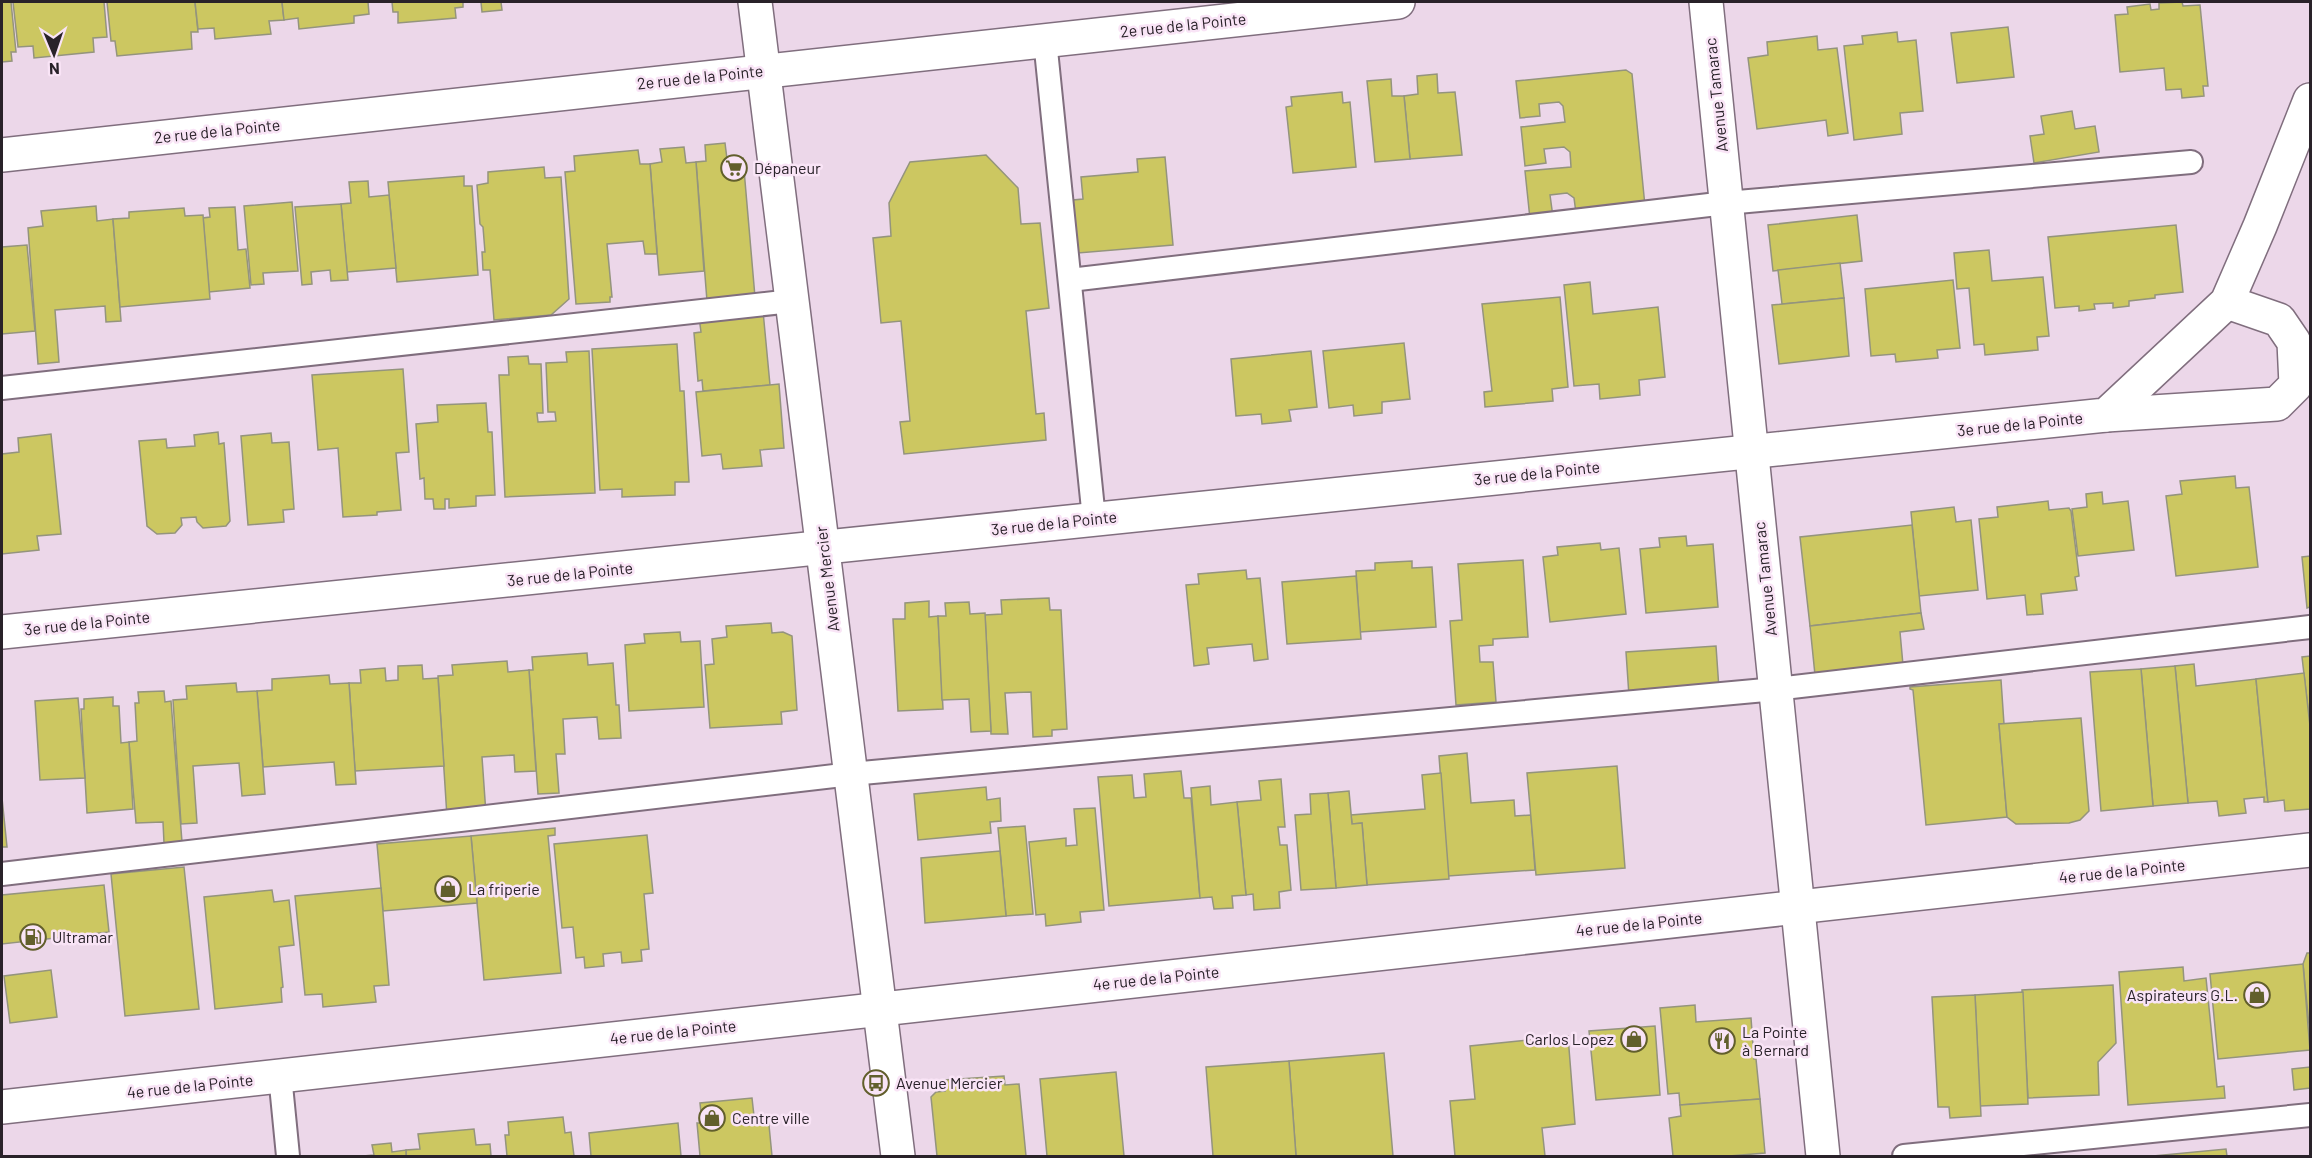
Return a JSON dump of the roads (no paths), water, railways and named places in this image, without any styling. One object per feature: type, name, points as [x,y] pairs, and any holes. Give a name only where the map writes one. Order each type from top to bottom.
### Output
[{"type":"street","name":"Avenue Mercier","points":[[756,2],[898,1156]]},
{"type":"street","name":"2e rue de la Pointe","points":[[2,155],[1398,2]]},
{"type":"street","name":"Avenue Tamarac","points":[[1706,2],[1823,1156]]},
{"type":"street","name":"3e rue de la Pointe","points":[[2106,415],[2227,302],[2310,100]]},
{"type":"street","name":"3e rue de la Pointe","points":[[2,632],[2106,415],[2277,404],[2296,385],[2294,342],[2279,320],[2227,302]]},
{"type":"street","name":"4e rue de la Pointe","points":[[2,1107],[2310,850]]},
{"type":"lane","points":[[1045,40],[1094,519]]},
{"type":"lane","points":[[1070,280],[1726,203],[2191,162]]},
{"type":"lane","points":[[2,388],[792,301]]},
{"type":"lane","points":[[2,874],[850,774],[1776,689],[2310,627]]},
{"type":"lane","points":[[280,1076],[288,1156]]},
{"type":"lane","points":[[1904,1156],[2310,1115]]},
{"type":"place","name":"Dépaneur","points":[[734,168]]},
{"type":"place","name":"La friperie","points":[[448,889]]},
{"type":"place","name":"Ultramar","points":[[33,937]]},
{"type":"place","name":"Aspirateurs G.L.","points":[[2257,995]]},
{"type":"place","name":"Carlos Lopez","points":[[1634,1039]]},
{"type":"place","name":"La Pointe à Bernard","points":[[1722,1041]]},
{"type":"place","name":"Avenue Mercier","points":[[876,1083]]},
{"type":"place","name":"Centre ville","points":[[712,1118]]}]
